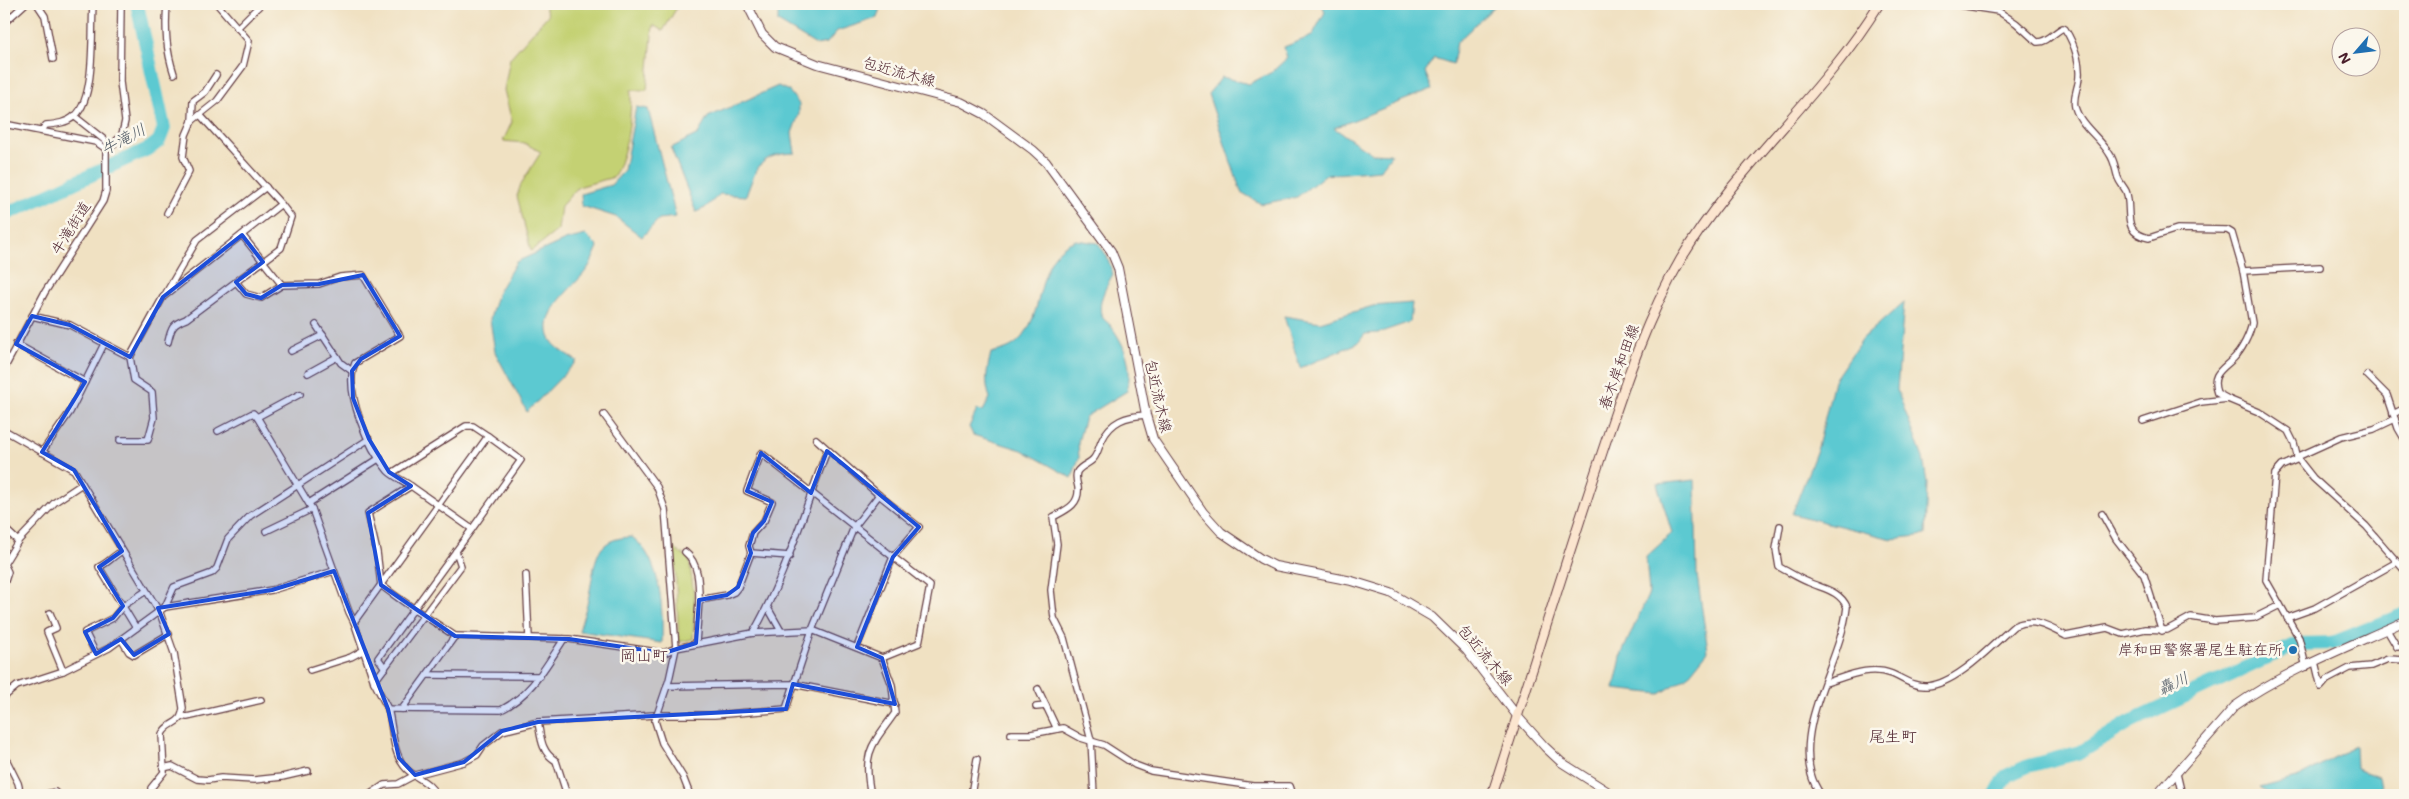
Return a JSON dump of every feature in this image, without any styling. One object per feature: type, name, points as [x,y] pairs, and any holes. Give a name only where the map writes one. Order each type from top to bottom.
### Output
[{"type":"main road","name":"春木岸和田線","points":[[1492,795],[1604,449],[1653,315],[1682,258],[1728,193],[1851,45],[1879,4]]},
{"type":"street","points":[[4,23],[25,4]]},
{"type":"street","points":[[37,4],[44,16],[53,59]]},
{"type":"street","points":[[41,131],[46,125],[60,124],[74,116],[85,100],[91,69],[93,4]]},
{"type":"street","name":"牛滝街道","points":[[4,369],[32,316],[103,201],[108,149],[122,134],[125,121],[120,82],[121,4]]},
{"type":"street","points":[[167,4],[165,37],[174,74]]},
{"type":"street","points":[[192,121],[216,101],[243,66],[249,41],[217,4]]},
{"type":"street","points":[[238,28],[261,4]]},
{"type":"street","name":"包近流木線","points":[[746,4],[762,34],[775,47],[816,64],[961,102],[984,114],[1034,150],[1046,162],[1111,251],[1118,268],[1146,415],[1157,447],[1203,512],[1221,532],[1261,559],[1275,566],[1352,581],[1390,593],[1432,617],[1467,651],[1518,716],[1561,762],[1611,795]]},
{"type":"street","points":[[1953,4],[1998,11],[2016,23],[2037,42],[2046,40],[2056,31],[2065,29],[2075,49],[2078,65],[2075,108],[2080,118],[2114,161],[2118,177],[2126,192],[2129,224],[2132,229],[2149,238],[2177,229],[2227,230],[2232,233],[2243,271],[2252,323],[2251,331],[2235,357],[2217,372],[2215,387],[2218,393],[2259,412],[2288,431],[2298,458],[2312,478],[2366,526],[2405,571]]},
{"type":"street","points":[[167,213],[189,171],[183,157],[186,136],[192,121],[193,101],[205,92],[216,75]]},
{"type":"street","points":[[74,116],[108,149]]},
{"type":"street","points":[[168,342],[171,328],[175,323],[186,319],[281,248],[291,217],[266,187],[200,116]]},
{"type":"street","points":[[4,124],[96,142],[108,149]]},
{"type":"street","points":[[120,440],[148,440],[154,418],[152,392],[134,380],[130,357],[163,297],[197,240],[266,187]]},
{"type":"street","points":[[163,297],[281,204]]},
{"type":"street","points":[[242,235],[282,285]]},
{"type":"street","points":[[2243,271],[2320,267]]},
{"type":"street","points":[[236,282],[246,294],[261,298],[282,285],[319,284],[340,277],[363,275],[400,336],[355,363],[352,371],[353,398],[359,419],[380,458],[392,473],[472,529]]},
{"type":"street","points":[[32,316],[70,325],[130,357]]},
{"type":"street","points":[[316,325],[337,357],[352,371]]},
{"type":"street","points":[[291,351],[323,336]]},
{"type":"street","points":[[16,344],[85,382]]},
{"type":"street","points":[[42,452],[70,412],[104,344]]},
{"type":"street","points":[[308,373],[337,357]]},
{"type":"street","points":[[2367,376],[2387,395],[2394,417],[2405,440]]},
{"type":"street","points":[[257,417],[300,394]]},
{"type":"street","points":[[2143,421],[2201,402],[2228,398]]},
{"type":"street","points":[[2306,666],[2299,638],[2266,580],[2275,474],[2282,466],[2341,437],[2374,428],[2394,417],[2405,408]]},
{"type":"street","points":[[218,432],[253,413],[299,484],[312,509],[374,682],[388,709],[399,758],[405,767],[428,782],[436,795]]},
{"type":"street","points":[[1094,795],[1091,740],[1064,638],[1054,618],[1051,590],[1058,544],[1053,517],[1073,505],[1078,497],[1076,474],[1080,467],[1091,462],[1096,456],[1103,437],[1110,428],[1128,416],[1146,415]]},
{"type":"street","points":[[604,416],[656,487],[665,509],[676,648],[667,686],[655,721],[662,743],[683,777],[690,795]]},
{"type":"street","points":[[385,668],[378,658],[520,460],[473,426],[466,426],[392,473]]},
{"type":"street","points":[[4,430],[74,470],[160,612],[169,634],[183,708],[180,720],[164,730],[162,734],[164,772],[152,788],[151,795]]},
{"type":"street","points":[[354,622],[488,436]]},
{"type":"street","points":[[4,697],[17,686],[63,671],[121,640],[165,607],[174,587],[204,577],[217,568],[228,539],[250,516],[369,439]]},
{"type":"street","points":[[816,440],[879,495],[919,526],[893,557],[857,647]]},
{"type":"street","points":[[753,633],[768,608],[790,556],[827,451]]},
{"type":"street","points":[[412,486],[368,513],[377,552],[381,585],[412,609],[425,615],[454,636],[564,639],[664,653],[696,643],[753,633],[812,630],[882,658],[919,643],[930,586],[761,453],[747,491],[772,502],[764,522],[753,533],[749,546],[751,553],[738,587],[734,592],[699,600]]},
{"type":"street","points":[[309,503],[380,458]]},
{"type":"street","points":[[4,584],[8,572],[4,564],[18,541],[55,502],[82,484]]},
{"type":"street","points":[[369,795],[384,785],[398,784],[415,775],[464,762],[477,755],[483,746],[502,731],[538,722],[656,715],[714,715],[786,709],[812,630],[854,527],[879,495]]},
{"type":"street","points":[[266,531],[312,509]]},
{"type":"street","points":[[2102,514],[2116,539],[2144,576],[2162,631]]},
{"type":"street","points":[[1780,526],[1776,549],[1779,567],[1808,583],[1835,592],[1843,599],[1847,607],[1809,746],[1811,776],[1821,795]]},
{"type":"street","points":[[4,528],[18,541]]},
{"type":"street","points":[[122,551],[109,562],[99,567],[136,628]]},
{"type":"street","points":[[374,682],[461,566],[456,551]]},
{"type":"street","points":[[685,552],[692,558],[700,582],[696,643]]},
{"type":"street","points":[[751,553],[790,556]]},
{"type":"street","points":[[2288,618],[2315,608],[2397,562]]},
{"type":"street","points":[[165,607],[272,590],[334,571]]},
{"type":"street","points":[[526,576],[529,638]]},
{"type":"street","points":[[96,654],[85,632],[113,618],[123,606],[146,591]]},
{"type":"street","points":[[1825,684],[1872,670],[1892,674],[1916,685],[1937,685],[1963,670],[2014,626],[2023,622],[2030,621],[2048,626],[2066,636],[2107,628],[2123,634],[2145,629],[2167,630],[2183,619],[2191,617],[2215,621],[2254,618],[2280,605]]},
{"type":"street","points":[[768,608],[781,631]]},
{"type":"street","points":[[50,613],[56,628],[47,632],[63,671]]},
{"type":"street","points":[[2157,795],[2235,706],[2306,666],[2405,621]]},
{"type":"street","points":[[2386,630],[2397,647],[2405,646]]},
{"type":"street","points":[[121,640],[129,652],[134,655],[169,634]]},
{"type":"street","points":[[402,709],[454,636]]},
{"type":"street","points":[[388,709],[501,710],[517,702],[540,676],[564,639]]},
{"type":"street","points":[[310,670],[364,650]]},
{"type":"street","points":[[871,795],[866,768],[868,754],[895,713],[892,685],[882,658]]},
{"type":"street","points":[[2315,662],[2321,687],[2327,680],[2350,668],[2370,666],[2388,659],[2405,660]]},
{"type":"street","points":[[327,665],[330,672]]},
{"type":"street","points":[[427,676],[540,676]]},
{"type":"street","points":[[667,686],[793,684],[895,704]]},
{"type":"street","points":[[1038,689],[1057,729]]},
{"type":"street","points":[[182,716],[261,700]]},
{"type":"street","points":[[1036,707],[1046,706]]},
{"type":"street","points":[[538,722],[543,749],[548,756],[556,761],[567,795]]},
{"type":"street","points":[[1011,734],[1031,734],[1063,728],[1081,738],[1091,740],[1151,771],[1253,786],[1290,786],[1293,795]]},
{"type":"street","points":[[4,755],[22,795]]},
{"type":"street","points":[[971,795],[977,759]]},
{"type":"street","points":[[164,768],[172,766],[197,779],[208,780],[221,778],[272,778],[308,771]]},
{"type":"street","points":[[2176,774],[2182,795]]},
{"type":"street","points":[[43,795],[55,792],[58,795]]},
{"type":"highlighted area","points":[[242,235],[263,262],[236,282],[246,294],[261,298],[282,285],[319,284],[363,275],[400,336],[361,359],[352,371],[353,398],[369,439],[389,472],[411,486],[368,513],[381,585],[455,636],[569,639],[664,653],[696,643],[699,600],[727,595],[738,587],[751,553],[749,546],[753,533],[764,521],[772,502],[747,491],[761,453],[811,493],[827,451],[919,527],[893,557],[857,647],[882,658],[895,704],[793,684],[786,709],[538,722],[502,731],[464,762],[415,775],[399,758],[388,709],[334,571],[272,590],[158,608],[169,634],[134,655],[121,639],[96,654],[85,632],[113,618],[123,606],[99,567],[122,551],[74,470],[42,452],[85,382],[16,344],[32,316],[70,325],[130,357],[163,297]]},
{"type":"green space","points":[[544,4],[679,4],[663,31],[653,25],[647,90],[631,90],[628,134],[623,156],[614,177],[578,187],[561,206],[558,230],[531,251],[517,196],[521,184],[541,152],[524,143],[503,141],[512,122],[504,90],[510,58],[548,15]]},
{"type":"green space","points":[[674,548],[689,559],[695,602],[693,639],[679,642]]},
{"type":"water","points":[[776,4],[869,4],[880,8],[877,18],[837,31],[827,43],[816,45],[778,22],[778,8]]},
{"type":"water","points":[[1322,4],[1497,4],[1457,42],[1453,64],[1434,58],[1425,72],[1432,89],[1334,128],[1371,153],[1392,154],[1380,170],[1325,175],[1297,197],[1261,204],[1241,192],[1208,94],[1222,77],[1249,84],[1272,72],[1287,58],[1284,47],[1312,36],[1325,12]]},
{"type":"water","points":[[778,86],[789,91],[799,104],[799,114],[792,133],[795,153],[783,154],[767,159],[757,169],[746,196],[720,194],[705,208],[696,212],[671,148],[698,134],[708,117]]},
{"type":"water","points":[[636,107],[648,109],[676,217],[659,219],[642,237],[616,217],[582,206],[581,194],[611,185],[624,171]]},
{"type":"water","points":[[586,235],[598,247],[583,275],[555,307],[548,326],[549,336],[554,344],[577,361],[527,412],[495,352],[490,319],[498,292],[516,262],[565,240]]},
{"type":"water","points":[[1076,240],[1098,243],[1107,256],[1113,274],[1100,308],[1103,318],[1111,326],[1124,349],[1129,365],[1129,382],[1127,391],[1085,417],[1078,442],[1079,458],[1072,478],[1022,450],[973,435],[969,427],[977,410],[983,411],[990,398],[987,370],[991,353],[1004,350],[1013,345],[1026,331],[1033,318],[1052,259],[1062,248]]},
{"type":"water","points":[[1904,302],[1897,390],[1923,458],[1927,483],[1925,535],[1892,539],[1792,514],[1818,447],[1834,380],[1863,338]]},
{"type":"water","points":[[1412,303],[1410,322],[1378,333],[1365,334],[1358,343],[1300,368],[1284,316],[1320,322],[1373,306]]},
{"type":"water","points":[[1695,480],[1697,575],[1708,651],[1687,677],[1660,694],[1614,689],[1622,653],[1649,593],[1646,557],[1672,533],[1657,484]]},
{"type":"water","points":[[632,537],[642,546],[655,571],[661,600],[662,643],[579,631],[599,553],[610,541]]},
{"type":"water","points":[[2355,746],[2356,769],[2379,777],[2383,795],[2271,795],[2260,788],[2297,778]]},
{"type":"waterway","name":"牛滝川","points":[[4,215],[150,148],[159,141],[164,128],[137,4]]},
{"type":"waterway","name":"轟川","points":[[1996,795],[2006,776],[2028,766],[2081,752],[2130,722],[2297,644],[2333,643],[2405,614]]},
{"type":"place","name":"岸和田警察署尾生駐在所","points":[[2293,650]]},
{"type":"district","name":"岡山町","points":[[644,655]]},
{"type":"district","name":"尾生町","points":[[1893,736]]}]
